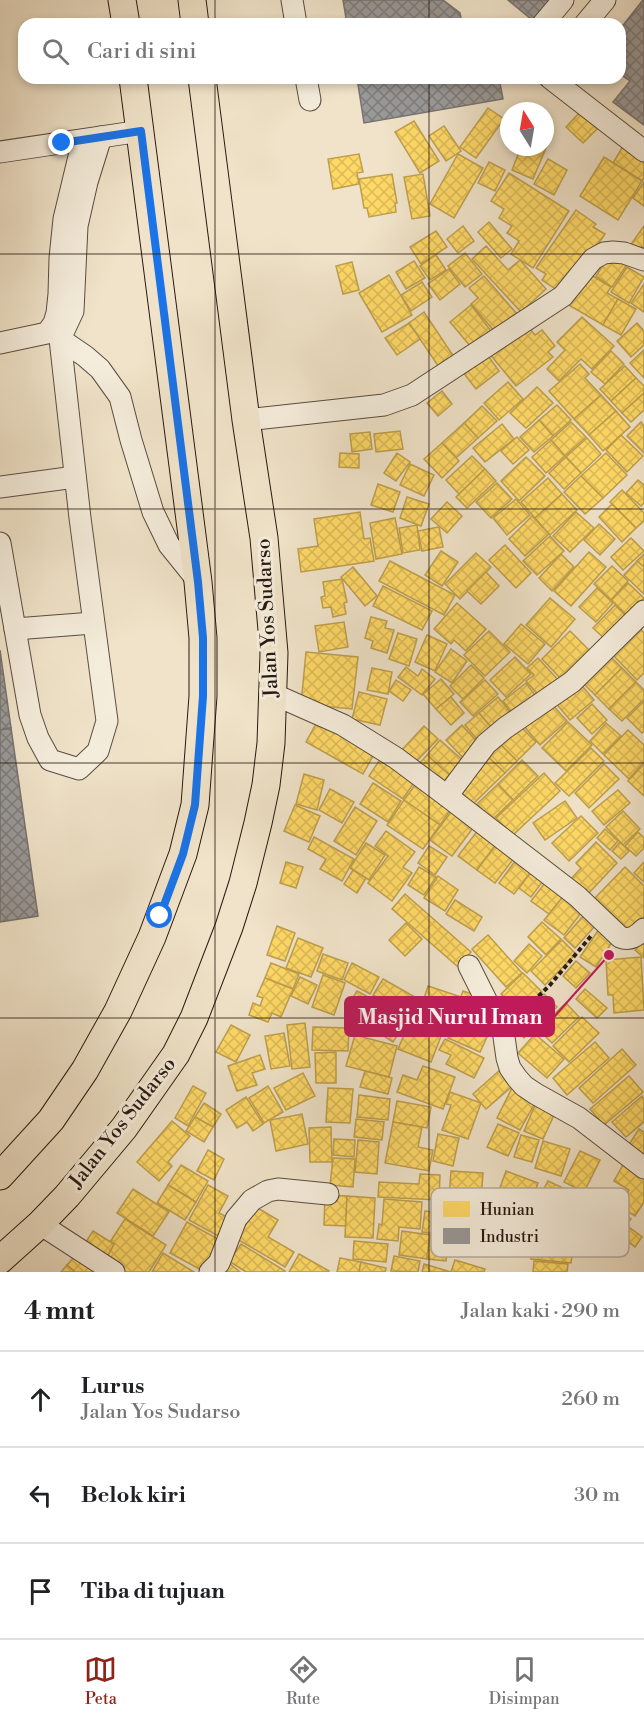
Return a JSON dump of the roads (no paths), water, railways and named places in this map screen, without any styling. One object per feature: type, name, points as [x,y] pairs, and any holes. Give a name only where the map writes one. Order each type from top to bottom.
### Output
[{"type":"main road","points":[[122,0],[125,18]]},
{"type":"main road","points":[[192,0],[194,18]]},
{"type":"main road","points":[[0,1176],[51,1120],[85,1070],[118,1011],[147,947],[183,854],[195,805],[203,696],[203,638],[198,582],[134,84]]},
{"type":"main road","name":"Jalan Yos Sudarso","points":[[0,1260],[40,1224],[124,1128],[177,1054],[194,1018],[229,927],[243,883],[266,785],[271,743],[274,653],[264,538],[246,420],[203,84]]},
{"type":"street","points":[[292,0],[295,18]]},
{"type":"street","points":[[548,18],[563,0]]},
{"type":"street","points":[[590,18],[604,0]]},
{"type":"street","points":[[307,84],[310,100]]},
{"type":"street","points":[[558,84],[644,151]]},
{"type":"street","points":[[0,152],[141,131]]},
{"type":"street","points":[[0,543],[30,715],[38,738],[50,760],[79,768],[98,751],[107,722],[75,477],[60,339],[73,311],[77,226],[87,182],[92,138]]},
{"type":"street","points":[[0,343],[47,333],[54,323],[59,294],[64,219],[92,138]]},
{"type":"street","points":[[246,420],[384,405],[412,395],[563,296],[592,259],[604,253],[613,252],[644,260]]},
{"type":"street","points":[[60,339],[100,369],[120,397],[153,512],[169,544],[198,582]]},
{"type":"street","points":[[0,487],[75,477]]},
{"type":"street","points":[[447,795],[486,744],[505,728],[572,682],[644,611]]},
{"type":"street","points":[[15,629],[93,623]]},
{"type":"street","points":[[273,694],[344,725],[396,759],[447,795],[577,896],[623,938],[635,936],[644,929]]},
{"type":"street","points":[[470,966],[503,1030],[510,1068],[524,1086],[579,1118],[644,1168]]},
{"type":"street","points":[[210,1272],[219,1263],[236,1219],[252,1200],[267,1191],[278,1189],[328,1194]]},
{"type":"street","points":[[40,1224],[114,1272]]},
{"type":"place","name":"Masjid Nurul Iman","points":[[609,955]]}]
